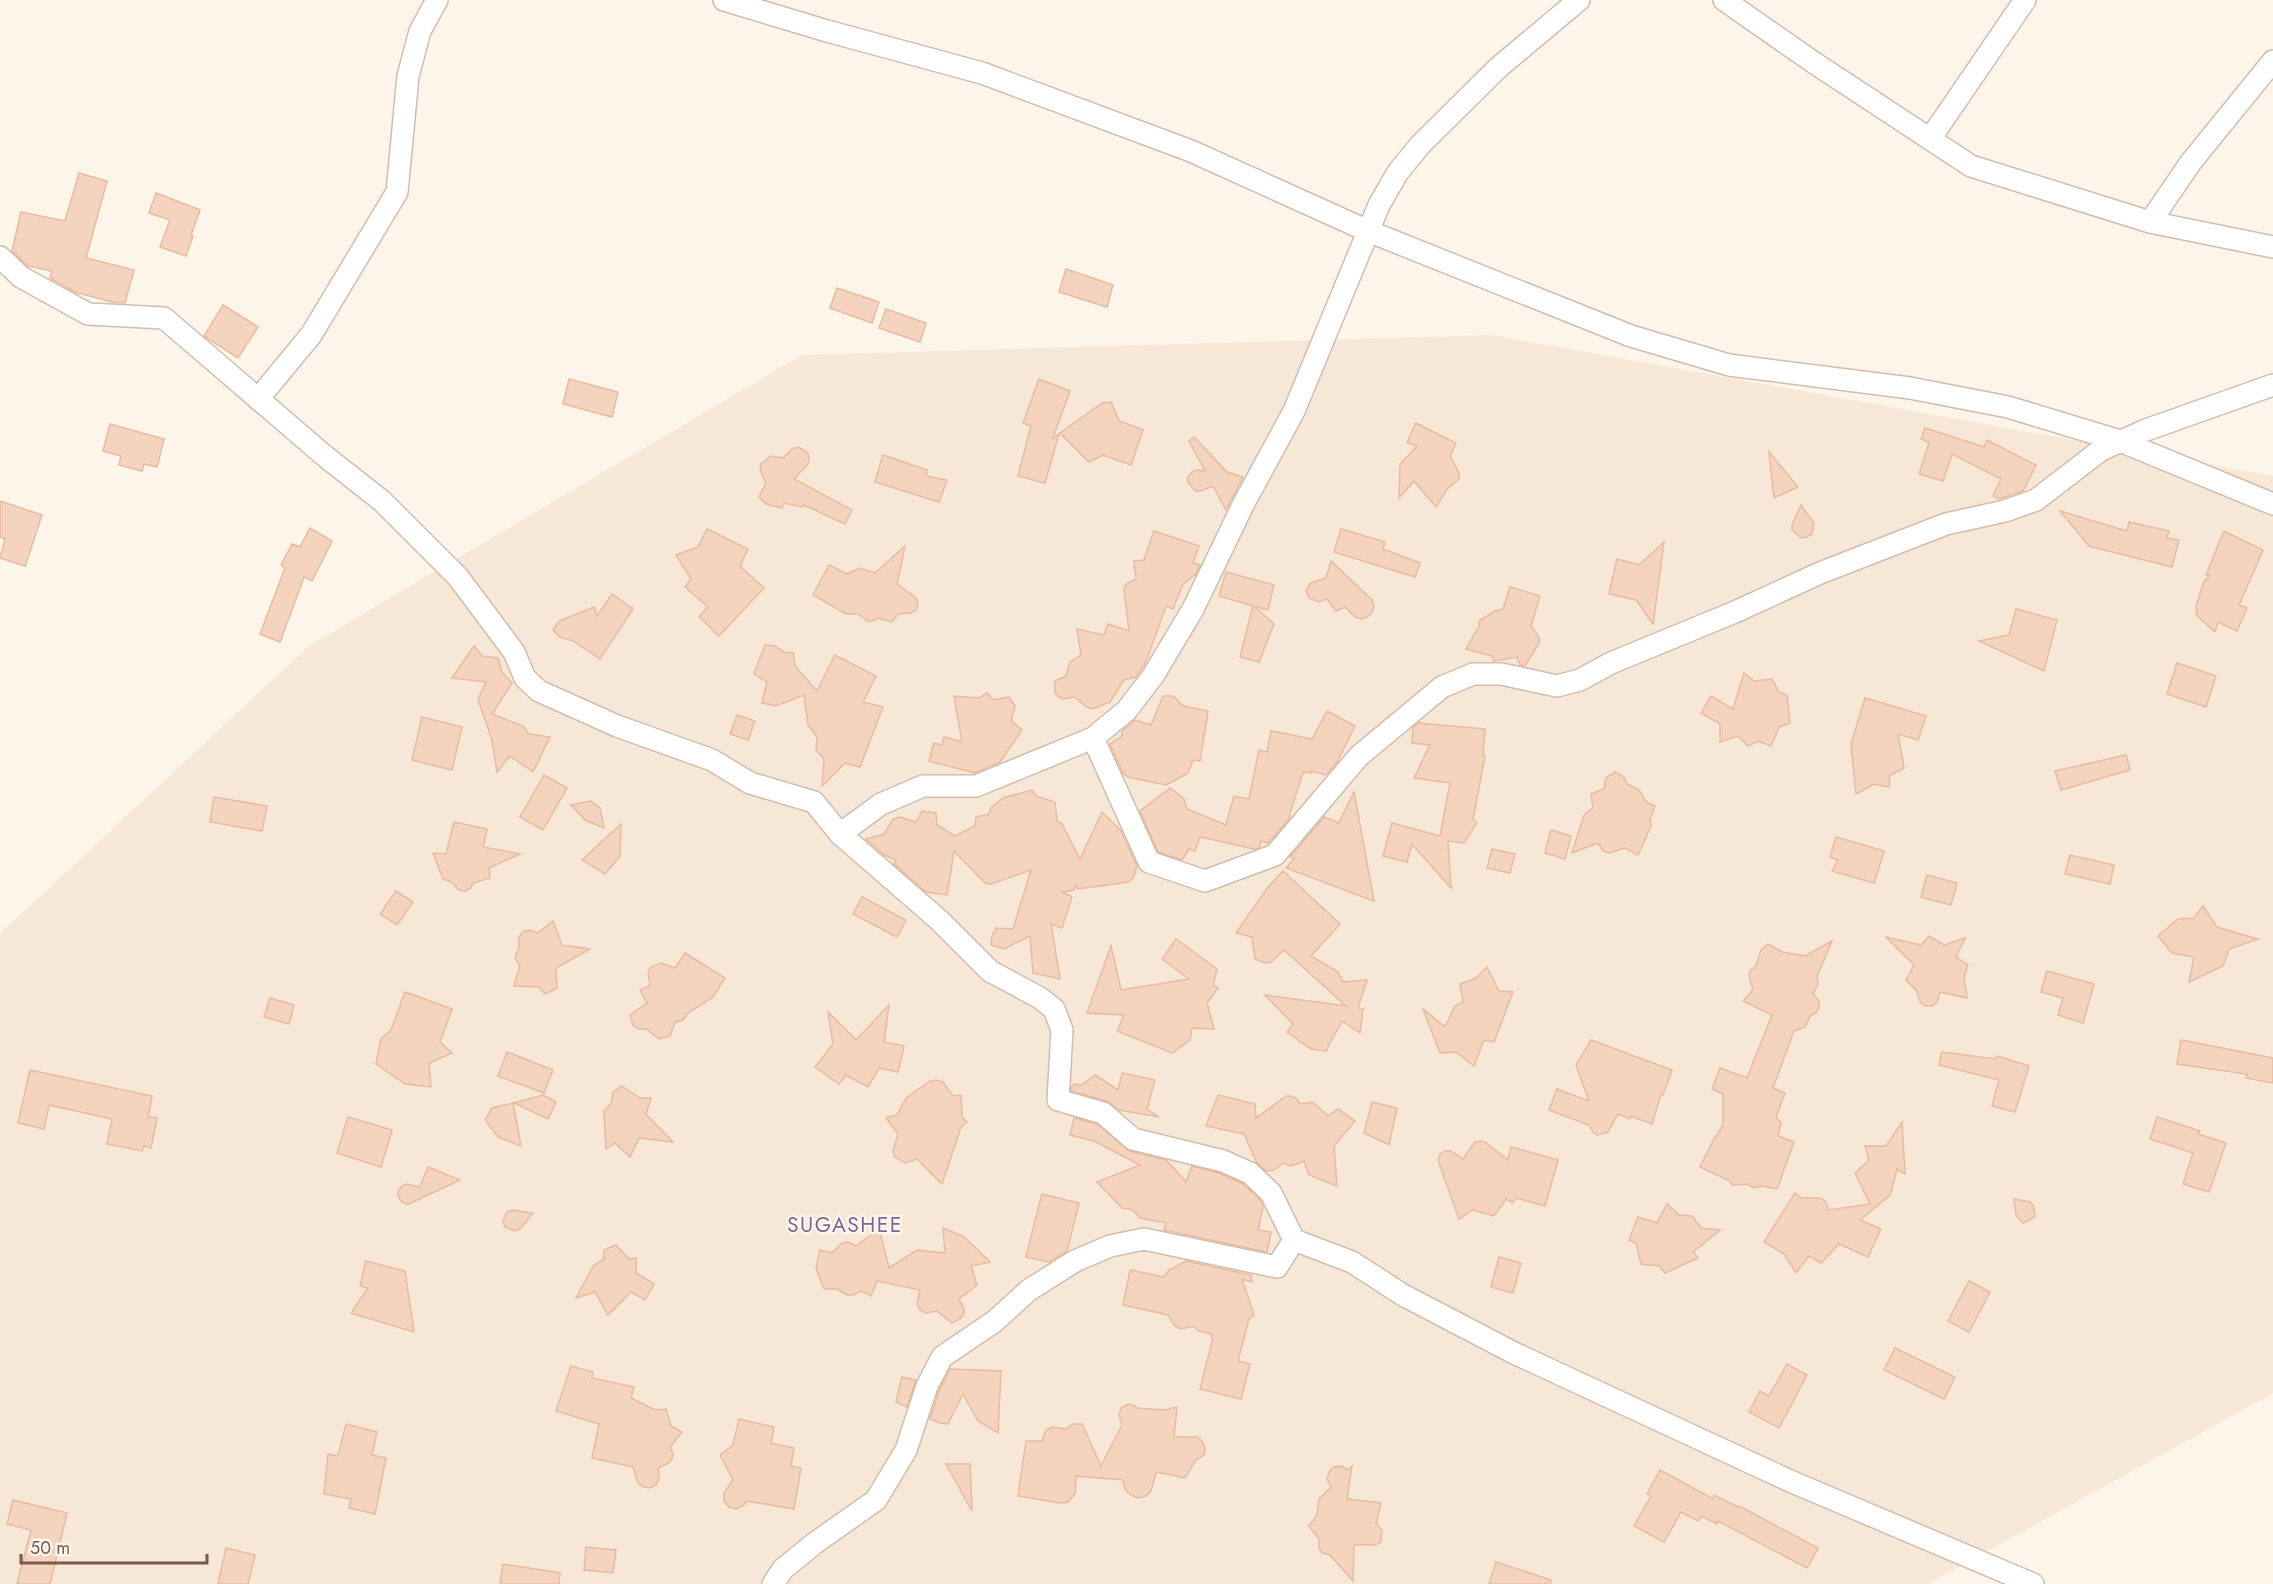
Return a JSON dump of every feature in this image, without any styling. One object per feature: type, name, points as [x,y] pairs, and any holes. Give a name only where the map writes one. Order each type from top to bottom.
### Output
[{"type":"street","points":[[258,399],[311,335],[397,192],[408,76],[420,31],[437,0]]},
{"type":"street","points":[[724,0],[982,73],[1191,151],[1368,231],[1631,336],[1729,365],[1910,388],[2008,407],[2120,441],[2273,504]]},
{"type":"street","points":[[840,834],[881,804],[922,786],[976,786],[1093,738],[1126,711],[1153,676],[1193,609],[1244,503],[1294,411],[1379,205],[1398,172],[1421,144],[1499,67],[1579,0]]},
{"type":"street","points":[[1724,0],[1813,62],[1971,166],[2150,222],[2273,247]]},
{"type":"street","points":[[1930,139],[2025,0]]},
{"type":"street","points":[[2150,222],[2192,162],[2273,61]]},
{"type":"street","points":[[0,257],[21,277],[88,314],[164,318],[382,501],[458,577],[514,652],[525,678],[539,691],[617,726],[712,760],[750,783],[814,802],[840,834],[939,920],[990,971],[1040,998],[1054,1009],[1062,1030],[1058,1100],[1103,1113],[1133,1139],[1223,1161],[1250,1173],[1271,1193],[1294,1240],[1352,1262],[1403,1295],[1514,1353],[1768,1471],[2033,1584]]},
{"type":"street","points":[[1093,738],[1149,862],[1205,881],[1275,855],[1359,756],[1442,687],[1473,674],[1501,674],[1557,686],[1580,680],[1611,663],[1735,612],[1820,573],[1946,524],[2005,511],[2036,500],[2102,450],[2120,441],[2273,385]]},
{"type":"street","points":[[774,1584],[783,1569],[815,1543],[876,1500],[906,1450],[927,1386],[942,1357],[995,1321],[1029,1290],[1075,1261],[1110,1246],[1144,1239],[1277,1267],[1294,1240]]},
{"type":"shaded area","points":[[1491,335],[2273,476],[2273,1393],[1928,1584],[0,1584],[0,934],[309,646],[802,355]]},
{"type":"building","points":[[79,173],[107,181],[86,258],[134,270],[125,303],[112,302],[75,292],[50,278],[52,271],[28,266],[12,251],[21,212],[65,221]]},
{"type":"building","points":[[156,193],[200,210],[186,256],[160,247],[170,220],[149,213]]},
{"type":"building","points":[[1066,269],[1113,285],[1107,307],[1059,292]]},
{"type":"building","points":[[837,288],[879,302],[872,323],[830,308]]},
{"type":"building","points":[[223,305],[258,327],[238,358],[204,336]]},
{"type":"building","points":[[886,309],[926,323],[920,342],[879,328]]},
{"type":"building","points":[[569,379],[618,392],[612,417],[563,404]]},
{"type":"building","points":[[1039,379],[1070,391],[1053,438],[1059,434],[1045,483],[1018,476],[1031,426],[1023,423]]},
{"type":"building","points":[[1111,402],[1119,421],[1143,430],[1131,465],[1103,455],[1089,462],[1060,433],[1102,403]]},
{"type":"building","points":[[1416,423],[1456,443],[1450,456],[1459,473],[1459,479],[1447,489],[1436,507],[1414,481],[1399,498],[1400,464],[1417,446],[1407,442]]},
{"type":"building","points":[[110,424],[164,439],[157,467],[144,464],[142,471],[119,465],[121,456],[103,451]]},
{"type":"building","points":[[1925,428],[1984,447],[1987,440],[2036,465],[2023,491],[1999,499],[1993,496],[2001,479],[1952,454],[1943,481],[1919,474],[1929,443],[1921,439]]},
{"type":"building","points":[[1194,437],[1227,472],[1243,477],[1226,510],[1213,486],[1195,491],[1188,482],[1188,477],[1192,472],[1205,471],[1189,441]]},
{"type":"building","points":[[798,447],[808,453],[809,458],[808,464],[794,479],[852,510],[845,524],[804,505],[802,507],[784,503],[782,508],[766,504],[759,497],[766,483],[760,470],[761,464],[771,456],[783,458],[792,449]]},
{"type":"building","points":[[1769,452],[1798,487],[1774,498]]},
{"type":"building","points":[[883,455],[927,470],[926,476],[947,480],[939,502],[875,482]]},
{"type":"building","points":[[0,501],[42,515],[25,566],[0,558],[5,539],[0,537]]},
{"type":"building","points":[[1801,505],[1814,523],[1812,534],[1801,538],[1792,530],[1792,525]]},
{"type":"building","points":[[2060,511],[2127,531],[2129,522],[2169,531],[2167,538],[2179,540],[2172,567],[2089,546]]},
{"type":"building","points":[[310,528],[332,541],[312,581],[304,577],[280,642],[260,634],[285,568],[281,565],[292,544],[300,547]]},
{"type":"building","points":[[707,529],[748,549],[740,566],[764,588],[719,636],[699,617],[708,607],[685,587],[691,579],[676,555],[698,547]]},
{"type":"building","points":[[1341,529],[1385,542],[1383,549],[1420,563],[1415,577],[1334,552]]},
{"type":"building","points":[[1154,531],[1199,546],[1193,563],[1200,565],[1196,574],[1183,584],[1173,609],[1166,606],[1145,664],[1136,677],[1124,680],[1110,702],[1093,709],[1074,697],[1064,699],[1059,697],[1055,693],[1055,681],[1066,676],[1070,662],[1081,655],[1077,629],[1104,635],[1108,624],[1129,631],[1124,589],[1126,584],[1136,579],[1134,561],[1144,560]]},
{"type":"building","points":[[2224,531],[2263,550],[2239,605],[2247,608],[2237,631],[2218,622],[2215,632],[2197,616],[2196,606],[2204,582],[2210,575],[2206,575]]},
{"type":"building","points":[[1664,542],[1653,624],[1636,600],[1609,594],[1617,559],[1639,565]]},
{"type":"building","points":[[905,546],[897,584],[916,598],[918,604],[916,610],[911,613],[898,614],[892,622],[878,618],[867,621],[858,614],[846,614],[813,595],[829,565],[847,574],[860,568],[875,573]]},
{"type":"building","points":[[1331,561],[1372,600],[1374,606],[1372,613],[1367,617],[1361,619],[1355,617],[1345,607],[1336,611],[1327,599],[1319,602],[1309,598],[1306,590],[1311,583],[1326,578]]},
{"type":"building","points":[[1226,572],[1274,585],[1268,610],[1254,606],[1274,624],[1259,662],[1240,657],[1253,606],[1219,596]]},
{"type":"building","points":[[1510,587],[1540,596],[1531,626],[1539,637],[1539,643],[1525,666],[1520,665],[1517,657],[1494,661],[1492,656],[1466,649],[1479,626],[1479,621],[1503,609]]},
{"type":"building","points":[[612,594],[633,609],[600,659],[573,641],[560,637],[553,630],[559,621],[594,607],[597,616]]},
{"type":"building","points":[[2016,609],[2057,620],[2044,671],[1979,641],[2009,635]]},
{"type":"building","points":[[765,645],[775,646],[785,653],[793,652],[795,666],[817,691],[835,655],[876,676],[863,702],[883,707],[860,767],[845,763],[822,786],[824,759],[816,750],[817,737],[808,725],[804,695],[776,706],[762,703],[767,682],[754,674]]},
{"type":"building","points":[[474,646],[482,656],[498,658],[502,672],[512,683],[492,714],[523,726],[529,734],[550,737],[533,772],[510,756],[497,772],[492,740],[478,699],[486,682],[452,678]]},
{"type":"building","points":[[2177,663],[2216,676],[2206,707],[2167,694]]},
{"type":"building","points":[[1744,673],[1754,681],[1772,679],[1779,692],[1787,695],[1790,723],[1779,727],[1771,746],[1758,741],[1748,746],[1738,736],[1720,742],[1720,724],[1701,713],[1711,696],[1733,709]]},
{"type":"building","points":[[987,693],[994,700],[1009,697],[1015,706],[1011,721],[1022,730],[1000,762],[975,773],[929,761],[934,743],[942,745],[944,737],[962,742],[954,696],[979,698]]},
{"type":"building","points":[[1163,696],[1173,696],[1183,706],[1208,711],[1200,761],[1193,760],[1188,773],[1166,785],[1128,777],[1123,773],[1110,744],[1122,736],[1122,731],[1135,720],[1151,725]]},
{"type":"building","points":[[1865,698],[1926,716],[1918,740],[1898,734],[1904,768],[1890,775],[1889,787],[1874,784],[1856,794],[1851,744]]},
{"type":"building","points":[[1327,711],[1355,726],[1337,762],[1326,775],[1311,771],[1311,773],[1303,772],[1288,820],[1268,843],[1261,841],[1259,848],[1254,849],[1200,837],[1195,851],[1189,849],[1182,860],[1158,852],[1140,811],[1170,788],[1184,799],[1187,809],[1226,825],[1234,796],[1249,799],[1259,750],[1267,752],[1271,731],[1312,739]]},
{"type":"building","points":[[737,715],[755,721],[748,740],[730,734]]},
{"type":"building","points":[[422,717],[462,727],[452,770],[412,760]]},
{"type":"building","points":[[1418,723],[1485,729],[1483,755],[1485,756],[1473,819],[1477,823],[1464,843],[1448,841],[1451,888],[1412,844],[1407,862],[1383,856],[1392,823],[1440,836],[1450,783],[1414,778],[1430,745],[1412,743],[1413,728]]},
{"type":"building","points":[[2126,755],[2130,770],[2061,790],[2055,771]]},
{"type":"building","points":[[1615,772],[1624,777],[1627,784],[1639,790],[1646,802],[1655,806],[1650,819],[1651,826],[1638,855],[1625,848],[1609,853],[1603,851],[1598,843],[1572,853],[1584,815],[1593,808],[1591,794],[1604,789],[1606,778]]},
{"type":"building","points":[[544,775],[567,788],[543,830],[520,817]]},
{"type":"building","points":[[1032,790],[1036,796],[1055,802],[1057,821],[1062,824],[1080,859],[1102,812],[1121,831],[1137,866],[1129,882],[1078,889],[1075,885],[1074,890],[1062,892],[1072,897],[1062,928],[1051,924],[1060,979],[1033,973],[1030,936],[1004,949],[991,945],[996,928],[1013,929],[1031,870],[991,884],[985,883],[954,851],[947,895],[926,892],[894,864],[896,860],[884,855],[866,839],[884,834],[893,819],[899,817],[916,822],[922,811],[936,813],[937,825],[955,836],[975,826],[976,817],[989,814],[991,808],[1003,798]]},
{"type":"building","points":[[1354,792],[1374,901],[1286,868],[1295,858],[1290,857],[1324,817],[1339,823]]},
{"type":"building","points":[[214,797],[267,806],[262,831],[210,822]]},
{"type":"building","points":[[591,801],[600,808],[604,828],[585,820],[571,805]]},
{"type":"building","points":[[454,822],[487,829],[483,847],[520,854],[489,868],[490,878],[473,883],[471,888],[465,891],[459,890],[451,882],[443,879],[433,853],[446,854]]},
{"type":"building","points":[[621,824],[620,856],[605,874],[582,860]]},
{"type":"building","points":[[1551,830],[1571,836],[1565,859],[1545,853]]},
{"type":"building","points":[[1836,837],[1884,851],[1874,883],[1832,871],[1838,860],[1830,857]]},
{"type":"building","points":[[1492,849],[1515,854],[1510,873],[1487,868]]},
{"type":"building","points":[[2070,855],[2114,865],[2110,884],[2065,874]]},
{"type":"building","points":[[1283,871],[1340,924],[1311,956],[1338,972],[1343,982],[1367,980],[1358,1008],[1363,1009],[1360,1033],[1342,1021],[1326,1051],[1311,1049],[1287,1032],[1293,1024],[1265,995],[1346,1006],[1284,950],[1271,962],[1265,963],[1255,959],[1252,937],[1236,933],[1268,887]]},
{"type":"building","points":[[1927,875],[1957,883],[1951,905],[1921,897]]},
{"type":"building","points":[[396,891],[413,902],[397,925],[380,914]]},
{"type":"building","points":[[862,897],[906,920],[897,937],[853,914]]},
{"type":"building","points":[[2203,906],[2217,927],[2258,939],[2229,949],[2223,966],[2189,982],[2194,957],[2172,953],[2158,936],[2178,919],[2194,918]]},
{"type":"building","points":[[553,921],[562,945],[590,949],[556,968],[557,988],[545,994],[539,987],[514,986],[520,966],[515,958],[519,947],[519,937],[523,932],[529,930],[538,933]]},
{"type":"building","points":[[1929,936],[1944,945],[1965,938],[1956,957],[1968,965],[1964,977],[1967,998],[1940,992],[1937,1002],[1932,1006],[1925,1006],[1920,1002],[1917,991],[1906,980],[1914,965],[1886,937],[1921,945]]},
{"type":"building","points":[[1176,939],[1217,969],[1213,985],[1218,988],[1207,1003],[1214,1029],[1192,1028],[1190,1040],[1172,1053],[1117,1031],[1124,1015],[1087,1013],[1111,946],[1121,990],[1189,979],[1162,959]]},
{"type":"building","points":[[1832,941],[1817,976],[1818,984],[1813,994],[1819,1001],[1819,1007],[1816,1013],[1811,1015],[1805,1027],[1794,1031],[1773,1088],[1785,1093],[1776,1117],[1781,1123],[1778,1136],[1794,1142],[1777,1189],[1762,1186],[1754,1188],[1747,1184],[1732,1185],[1730,1181],[1700,1167],[1723,1125],[1723,1094],[1712,1089],[1720,1068],[1747,1078],[1772,1015],[1743,1001],[1753,990],[1749,975],[1751,970],[1756,966],[1761,950],[1768,944],[1782,952],[1805,956]]},
{"type":"building","points":[[685,953],[725,978],[713,997],[688,1013],[683,1020],[675,1022],[670,1036],[659,1039],[646,1029],[638,1029],[633,1025],[630,1015],[647,1003],[640,990],[650,986],[648,972],[651,967],[661,963],[675,968]]},
{"type":"building","points":[[1487,967],[1499,991],[1513,992],[1494,1042],[1484,1040],[1474,1066],[1456,1052],[1440,1053],[1423,1009],[1445,1027],[1455,1006],[1463,1002],[1460,984],[1476,978]]},
{"type":"building","points":[[2047,971],[2094,984],[2083,1023],[2058,1015],[2063,998],[2041,992]]},
{"type":"building","points":[[405,992],[452,1009],[440,1042],[452,1053],[429,1063],[431,1087],[405,1084],[376,1064],[381,1039],[391,1030]]},
{"type":"building","points":[[270,998],[294,1005],[289,1024],[264,1017]]},
{"type":"building","points":[[889,1005],[884,1042],[904,1046],[898,1072],[879,1068],[868,1087],[846,1075],[839,1084],[815,1067],[833,1044],[828,1012],[856,1040]]},
{"type":"building","points":[[1591,1040],[1672,1070],[1663,1095],[1661,1094],[1652,1124],[1618,1114],[1608,1132],[1597,1135],[1589,1125],[1549,1110],[1557,1089],[1589,1101],[1576,1065]]},
{"type":"building","points":[[2181,1040],[2273,1058],[2273,1083],[2246,1078],[2247,1074],[2177,1064]]},
{"type":"building","points":[[507,1052],[553,1070],[544,1093],[498,1076]]},
{"type":"building","points":[[1942,1052],[1996,1059],[1997,1056],[2029,1066],[2015,1112],[1992,1106],[1999,1080],[1939,1065]]},
{"type":"building","points":[[30,1070],[152,1096],[148,1117],[157,1118],[151,1148],[144,1146],[142,1151],[107,1144],[112,1119],[49,1105],[44,1129],[18,1123]]},
{"type":"building","points":[[1122,1073],[1155,1080],[1147,1109],[1159,1117],[1119,1110],[1107,1101],[1071,1091],[1075,1084],[1082,1085],[1095,1075],[1118,1090]]},
{"type":"building","points":[[930,1081],[943,1082],[953,1096],[961,1095],[962,1117],[967,1122],[961,1127],[942,1184],[917,1159],[905,1163],[895,1157],[893,1151],[898,1134],[886,1118],[897,1115],[906,1098]]},
{"type":"building","points":[[622,1086],[640,1098],[651,1098],[646,1114],[673,1142],[639,1138],[630,1157],[615,1143],[606,1149],[604,1111],[611,1104],[613,1092]]},
{"type":"building","points":[[543,1095],[556,1102],[548,1119],[514,1103]]},
{"type":"building","points":[[1218,1095],[1255,1104],[1256,1118],[1286,1096],[1291,1096],[1296,1098],[1300,1104],[1313,1102],[1328,1116],[1338,1109],[1355,1121],[1334,1146],[1337,1186],[1309,1175],[1304,1161],[1291,1166],[1283,1163],[1274,1170],[1266,1171],[1257,1163],[1244,1134],[1206,1126]]},
{"type":"building","points":[[1372,1102],[1397,1108],[1389,1145],[1364,1133]]},
{"type":"building","points":[[513,1103],[521,1146],[498,1137],[485,1120],[492,1108]]},
{"type":"building","points":[[348,1117],[392,1130],[381,1167],[337,1153]]},
{"type":"building","points":[[2157,1117],[2200,1131],[2198,1134],[2226,1143],[2209,1192],[2183,1184],[2193,1153],[2150,1139]]},
{"type":"building","points":[[1074,1118],[1097,1124],[1129,1151],[1166,1160],[1186,1182],[1192,1166],[1219,1173],[1243,1184],[1261,1201],[1263,1206],[1258,1230],[1271,1232],[1267,1252],[1164,1230],[1166,1223],[1140,1218],[1133,1210],[1122,1208],[1097,1182],[1140,1165],[1094,1141],[1070,1135]]},
{"type":"building","points":[[1902,1122],[1905,1174],[1897,1169],[1890,1195],[1860,1220],[1881,1229],[1868,1257],[1839,1244],[1821,1263],[1809,1256],[1796,1273],[1784,1254],[1764,1242],[1795,1193],[1802,1198],[1820,1198],[1825,1201],[1829,1210],[1870,1204],[1855,1173],[1869,1160],[1865,1146],[1886,1146]]},
{"type":"building","points":[[1485,1142],[1508,1160],[1511,1147],[1558,1160],[1545,1206],[1516,1198],[1513,1203],[1506,1199],[1494,1216],[1472,1210],[1459,1219],[1438,1160],[1440,1154],[1445,1151],[1451,1151],[1463,1159],[1474,1143]]},
{"type":"building","points":[[428,1167],[460,1180],[409,1204],[403,1203],[398,1192],[401,1187],[406,1184],[420,1187]]},
{"type":"building","points":[[1042,1194],[1079,1203],[1067,1251],[1049,1262],[1026,1257]]},
{"type":"building","points":[[2014,1199],[2030,1202],[2034,1207],[2035,1217],[2023,1223],[2016,1215]]},
{"type":"building","points":[[1667,1204],[1679,1215],[1692,1216],[1701,1228],[1720,1230],[1693,1252],[1698,1258],[1665,1273],[1659,1266],[1641,1264],[1636,1243],[1629,1240],[1638,1217],[1657,1223]]},
{"type":"building","points":[[512,1210],[533,1213],[520,1229],[515,1231],[505,1227],[503,1221],[507,1212]]},
{"type":"building","points":[[943,1228],[964,1237],[990,1262],[971,1266],[977,1285],[959,1299],[964,1309],[964,1314],[960,1319],[952,1323],[937,1311],[925,1313],[920,1310],[917,1304],[920,1290],[877,1281],[871,1296],[861,1291],[847,1295],[837,1289],[824,1289],[816,1268],[820,1250],[832,1253],[842,1243],[848,1242],[856,1246],[879,1229],[889,1268],[917,1250],[945,1253]]},
{"type":"building","points":[[616,1245],[629,1259],[636,1258],[636,1273],[654,1284],[645,1300],[631,1292],[608,1315],[595,1292],[576,1298],[594,1265],[604,1259],[604,1250]]},
{"type":"building","points":[[1499,1257],[1521,1263],[1513,1293],[1491,1287]]},
{"type":"building","points":[[366,1261],[405,1271],[414,1332],[351,1313],[368,1288],[360,1286]]},
{"type":"building","points":[[1186,1261],[1251,1275],[1252,1282],[1242,1279],[1254,1315],[1249,1319],[1238,1361],[1250,1364],[1241,1399],[1200,1389],[1213,1338],[1212,1334],[1199,1331],[1194,1326],[1181,1329],[1175,1326],[1168,1315],[1123,1305],[1130,1270],[1164,1277],[1169,1270]]},
{"type":"building","points":[[1969,1281],[1990,1292],[1969,1332],[1948,1321]]},
{"type":"building","points":[[1895,1348],[1955,1377],[1944,1399],[1884,1370]]},
{"type":"building","points":[[1787,1364],[1807,1375],[1779,1428],[1749,1412],[1760,1391],[1769,1396]]},
{"type":"building","points":[[571,1366],[593,1372],[592,1378],[634,1387],[631,1398],[655,1410],[666,1409],[671,1426],[682,1432],[670,1447],[673,1453],[672,1459],[658,1468],[659,1479],[656,1485],[650,1488],[643,1487],[638,1483],[633,1467],[592,1458],[599,1424],[556,1411]]},
{"type":"building","points":[[950,1369],[1001,1371],[998,1433],[978,1421],[963,1394],[948,1424],[930,1419],[939,1391]]},
{"type":"building","points":[[902,1377],[916,1380],[907,1407],[896,1402]]},
{"type":"building","points":[[1128,1404],[1137,1408],[1164,1410],[1177,1407],[1174,1437],[1197,1437],[1205,1448],[1204,1455],[1196,1460],[1185,1478],[1156,1472],[1151,1491],[1146,1496],[1138,1498],[1125,1489],[1123,1480],[1076,1476],[1075,1494],[1068,1502],[1060,1503],[1018,1496],[1026,1441],[1042,1441],[1046,1430],[1052,1427],[1066,1429],[1073,1424],[1082,1424],[1101,1466],[1122,1425],[1119,1415],[1121,1408]]},
{"type":"building","points":[[739,1419],[774,1427],[771,1443],[794,1448],[791,1466],[801,1468],[794,1509],[747,1501],[736,1509],[729,1507],[724,1501],[724,1493],[733,1480],[720,1455],[733,1445]]},
{"type":"building","points":[[346,1424],[377,1432],[372,1455],[386,1458],[375,1514],[349,1508],[351,1499],[324,1494],[328,1454],[338,1456]]},
{"type":"building","points":[[946,1464],[970,1464],[972,1511]]},
{"type":"building","points":[[1341,1466],[1348,1470],[1352,1466],[1347,1499],[1381,1503],[1376,1523],[1382,1531],[1381,1542],[1375,1545],[1354,1545],[1353,1581],[1330,1555],[1322,1553],[1319,1548],[1319,1539],[1309,1526],[1317,1515],[1319,1499],[1331,1487],[1327,1479],[1329,1472],[1334,1467]]},
{"type":"building","points":[[1660,1470],[1713,1499],[1714,1495],[1739,1506],[1818,1548],[1807,1568],[1718,1521],[1717,1524],[1701,1516],[1698,1521],[1681,1512],[1664,1542],[1634,1526],[1651,1496],[1647,1494]]},
{"type":"building","points":[[13,1500],[67,1513],[50,1584],[17,1584],[31,1530],[7,1524]]},
{"type":"building","points":[[586,1547],[616,1550],[613,1573],[584,1570]]},
{"type":"building","points":[[226,1548],[255,1555],[248,1584],[218,1584]]},
{"type":"building","points":[[1496,1562],[1551,1580],[1550,1584],[1489,1584]]},
{"type":"building","points":[[503,1564],[560,1573],[559,1584],[500,1584]]},
{"type":"district","name":"SUGASHEE","points":[[845,1225]]}]
